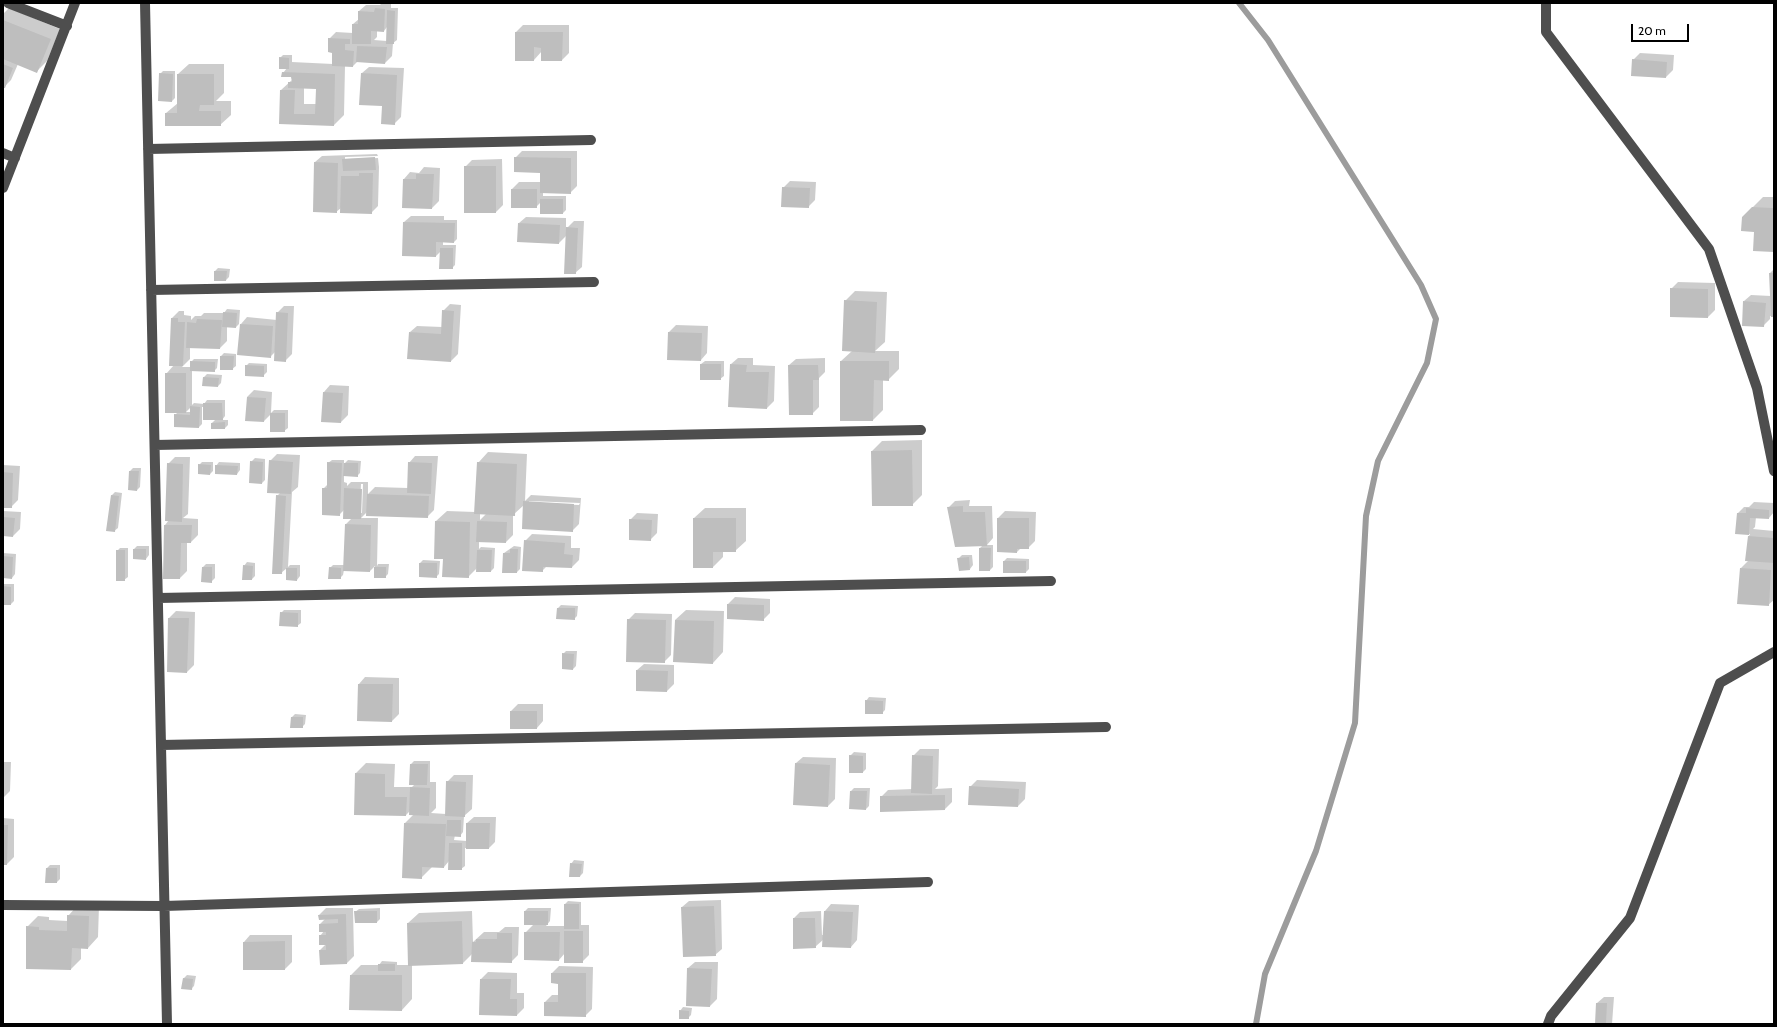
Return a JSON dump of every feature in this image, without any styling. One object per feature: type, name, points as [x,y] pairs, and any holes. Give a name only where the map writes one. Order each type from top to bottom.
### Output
[{"type":"street","points":[[8,3],[67,26]]},
{"type":"street","points":[[3,188],[76,3]]},
{"type":"street","points":[[145,3],[167,1024]]},
{"type":"street","points":[[1546,3],[1546,32],[1709,249],[1757,388],[1774,472]]},
{"type":"street","points":[[148,149],[591,140]]},
{"type":"street","points":[[3,153],[15,158]]},
{"type":"street","points":[[151,290],[594,282]]},
{"type":"street","points":[[155,445],[921,430]]},
{"type":"street","points":[[158,598],[1051,581]]},
{"type":"street","points":[[1548,1024],[1550,1016],[1630,918],[1720,683],[1774,652]]},
{"type":"street","points":[[161,745],[1106,727]]},
{"type":"street","points":[[3,905],[164,906],[928,882]]},
{"type":"building","points":[[375,8],[385,9],[384,32],[371,31],[371,44],[352,44],[352,24],[358,24],[358,11],[374,12]]},
{"type":"building","points":[[387,10],[395,11],[394,44],[386,44]]},
{"type":"building","points":[[3,20],[51,39],[37,73],[3,59]]},
{"type":"building","points":[[515,32],[563,32],[562,61],[541,61],[541,48],[534,47],[534,61],[515,61]]},
{"type":"building","points":[[328,38],[350,39],[350,44],[345,44],[345,50],[354,51],[353,67],[332,66],[332,53],[328,52]]},
{"type":"building","points":[[357,46],[387,47],[385,64],[356,62]]},
{"type":"building","points":[[279,57],[289,58],[289,69],[279,69]]},
{"type":"building","points":[[1632,59],[1667,62],[1666,78],[1631,76]]},
{"type":"building","points":[[3,64],[13,68],[5,88],[3,88]]},
{"type":"building","points":[[282,72],[335,74],[334,126],[279,124],[280,90],[295,90],[294,114],[315,114],[316,89],[288,88],[288,82],[292,82],[291,77],[281,77]]},
{"type":"building","points":[[159,73],[173,74],[172,102],[158,101]]},
{"type":"building","points":[[361,73],[397,75],[395,125],[381,124],[382,106],[359,105]]},
{"type":"building","points":[[177,74],[214,74],[214,105],[200,105],[199,111],[221,111],[221,126],[165,126],[165,113],[177,113]]},
{"type":"building","points":[[375,157],[376,170],[343,171],[342,159]]},
{"type":"building","points":[[514,157],[571,158],[571,194],[540,193],[540,173],[514,172]]},
{"type":"building","points":[[314,162],[338,163],[337,213],[313,212]]},
{"type":"building","points":[[464,166],[496,166],[496,213],[464,213]]},
{"type":"building","points":[[359,173],[373,173],[372,214],[340,213],[341,176],[359,176]]},
{"type":"building","points":[[416,174],[434,174],[432,209],[402,208],[403,179],[416,179]]},
{"type":"building","points":[[782,187],[810,188],[809,208],[781,207]]},
{"type":"building","points":[[511,189],[537,189],[537,208],[511,208]]},
{"type":"building","points":[[540,199],[563,199],[563,214],[540,214]]},
{"type":"building","points":[[1752,207],[1774,208],[1774,252],[1753,251],[1754,232],[1741,231],[1742,217]]},
{"type":"building","points":[[403,222],[455,223],[454,243],[436,242],[436,257],[402,256]]},
{"type":"building","points":[[518,223],[560,225],[559,244],[517,242]]},
{"type":"building","points":[[566,227],[578,228],[576,274],[564,274]]},
{"type":"building","points":[[440,248],[453,248],[453,269],[439,269]]},
{"type":"building","points":[[214,271],[227,271],[226,281],[214,281]]},
{"type":"building","points":[[1769,273],[1774,273],[1774,317],[1771,317]]},
{"type":"building","points":[[1670,288],[1708,289],[1708,318],[1670,317]]},
{"type":"building","points":[[844,300],[877,302],[875,353],[842,351]]},
{"type":"building","points":[[1743,301],[1766,303],[1764,327],[1742,326]]},
{"type":"building","points":[[442,310],[454,311],[451,362],[407,359],[409,332],[441,334]]},
{"type":"building","points":[[223,312],[237,313],[236,328],[222,327]]},
{"type":"building","points":[[276,312],[288,313],[286,362],[274,361]]},
{"type":"building","points":[[171,318],[178,318],[178,322],[185,322],[183,366],[169,366]]},
{"type":"building","points":[[197,319],[222,320],[220,349],[186,348],[187,322],[196,323]]},
{"type":"building","points":[[240,324],[273,326],[271,358],[237,355]]},
{"type":"building","points":[[668,332],[702,333],[701,361],[667,360]]},
{"type":"building","points":[[220,356],[234,356],[233,370],[220,370]]},
{"type":"building","points":[[190,361],[215,362],[215,372],[190,371]]},
{"type":"building","points":[[840,361],[889,361],[889,381],[874,380],[873,421],[840,421]]},
{"type":"building","points":[[700,364],[721,364],[721,380],[700,380]]},
{"type":"building","points":[[730,364],[747,365],[746,372],[769,372],[767,409],[728,407]]},
{"type":"building","points":[[245,365],[264,366],[264,377],[245,376]]},
{"type":"building","points":[[788,365],[818,365],[819,380],[813,380],[813,415],[789,415]]},
{"type":"building","points":[[165,373],[186,373],[186,413],[165,413]]},
{"type":"building","points":[[203,377],[219,378],[218,387],[202,386]]},
{"type":"building","points":[[323,392],[343,393],[341,423],[321,422]]},
{"type":"building","points":[[247,397],[266,398],[264,422],[245,421]]},
{"type":"building","points":[[203,403],[222,403],[223,420],[203,420]]},
{"type":"building","points":[[190,406],[200,407],[199,428],[174,427],[174,414],[190,415]]},
{"type":"building","points":[[270,413],[285,413],[285,432],[270,432]]},
{"type":"building","points":[[225,422],[225,429],[211,429],[211,423]]},
{"type":"building","points":[[912,450],[913,506],[872,506],[871,451]]},
{"type":"building","points":[[269,460],[293,462],[291,494],[267,493]]},
{"type":"building","points":[[250,461],[263,462],[262,484],[249,483]]},
{"type":"building","points":[[327,462],[342,463],[340,516],[322,515],[322,488],[327,488]]},
{"type":"building","points":[[408,462],[432,463],[431,494],[407,493]]},
{"type":"building","points":[[477,462],[517,464],[515,516],[474,514]]},
{"type":"building","points":[[167,463],[183,464],[182,522],[165,521]]},
{"type":"building","points":[[344,463],[358,463],[358,477],[343,476]]},
{"type":"building","points":[[198,464],[211,465],[210,475],[198,474]]},
{"type":"building","points":[[215,465],[238,466],[237,475],[215,474]]},
{"type":"building","points":[[129,471],[139,471],[137,491],[128,490]]},
{"type":"building","points":[[3,472],[13,473],[12,508],[3,508]]},
{"type":"building","points":[[344,488],[362,489],[361,519],[343,519]]},
{"type":"building","points":[[367,494],[429,496],[428,518],[366,516]]},
{"type":"building","points":[[111,495],[119,496],[115,532],[106,531]]},
{"type":"building","points":[[276,495],[286,496],[282,574],[272,574]]},
{"type":"building","points":[[523,501],[574,504],[573,532],[522,529]]},
{"type":"building","points":[[963,506],[963,512],[985,512],[987,546],[955,547],[947,507]]},
{"type":"building","points":[[1746,508],[1769,510],[1769,519],[1750,518],[1749,535],[1735,534],[1737,513],[1746,513]]},
{"type":"building","points":[[3,517],[15,518],[13,537],[3,536]]},
{"type":"building","points":[[693,518],[736,518],[736,552],[713,552],[713,568],[693,568]]},
{"type":"building","points":[[997,518],[1029,518],[1029,549],[1017,549],[1017,553],[997,552]]},
{"type":"building","points":[[629,519],[652,520],[651,541],[629,540]]},
{"type":"building","points":[[435,521],[470,522],[469,578],[442,577],[443,559],[434,559]]},
{"type":"building","points":[[477,521],[507,522],[506,543],[476,542]]},
{"type":"building","points":[[345,524],[371,525],[370,572],[343,571]]},
{"type":"building","points":[[164,525],[192,525],[191,543],[181,543],[180,579],[163,579]]},
{"type":"building","points":[[1748,536],[1774,538],[1774,563],[1745,561]]},
{"type":"building","points":[[524,540],[565,543],[564,554],[573,555],[572,568],[543,567],[543,572],[522,571]]},
{"type":"building","points":[[979,548],[991,548],[990,571],[979,571]]},
{"type":"building","points":[[133,549],[146,549],[146,560],[133,559]]},
{"type":"building","points":[[510,549],[518,549],[517,573],[502,573],[503,553],[510,553]]},
{"type":"building","points":[[116,550],[125,550],[125,581],[116,581]]},
{"type":"building","points":[[477,550],[492,550],[491,572],[476,572]]},
{"type":"building","points":[[3,556],[13,557],[12,579],[3,578]]},
{"type":"building","points":[[969,557],[970,570],[959,571],[957,558]]},
{"type":"building","points":[[1003,561],[1026,561],[1026,573],[1003,573]]},
{"type":"building","points":[[419,563],[437,563],[437,578],[419,577]]},
{"type":"building","points":[[243,565],[253,566],[252,580],[242,580]]},
{"type":"building","points":[[202,567],[212,567],[212,583],[201,582]]},
{"type":"building","points":[[329,567],[341,568],[341,579],[328,579]]},
{"type":"building","points":[[374,567],[386,567],[386,578],[374,578]]},
{"type":"building","points":[[286,568],[297,568],[297,581],[286,580]]},
{"type":"building","points":[[1740,568],[1771,570],[1769,606],[1737,604]]},
{"type":"building","points":[[3,586],[11,587],[11,605],[3,605]]},
{"type":"building","points":[[727,604],[764,605],[764,621],[727,619]]},
{"type":"building","points":[[557,608],[575,608],[575,620],[556,619]]},
{"type":"building","points":[[280,612],[298,613],[298,627],[279,626]]},
{"type":"building","points":[[168,618],[189,618],[187,673],[167,672]]},
{"type":"building","points":[[627,619],[666,620],[665,663],[626,662]]},
{"type":"building","points":[[675,620],[714,621],[713,664],[673,662]]},
{"type":"building","points":[[562,653],[574,654],[573,670],[562,669]]},
{"type":"building","points":[[636,670],[668,671],[667,692],[636,691]]},
{"type":"building","points":[[358,684],[393,684],[392,722],[357,721]]},
{"type":"building","points":[[865,700],[883,701],[883,714],[865,714]]},
{"type":"building","points":[[510,711],[537,711],[537,729],[510,729]]},
{"type":"building","points":[[291,717],[303,717],[303,728],[290,728]]},
{"type":"building","points":[[849,755],[863,756],[863,773],[849,773]]},
{"type":"building","points":[[912,755],[933,756],[932,794],[911,793]]},
{"type":"building","points":[[795,763],[830,765],[828,807],[793,805]]},
{"type":"building","points":[[410,764],[428,764],[427,785],[409,785]]},
{"type":"building","points":[[355,773],[385,774],[385,797],[407,797],[406,816],[354,815]]},
{"type":"building","points":[[446,781],[466,782],[465,817],[445,816]]},
{"type":"building","points":[[969,786],[1019,789],[1018,807],[968,805]]},
{"type":"building","points":[[410,787],[430,788],[429,816],[409,815]]},
{"type":"building","points":[[850,791],[867,791],[866,810],[849,809]]},
{"type":"building","points":[[945,795],[945,810],[880,812],[880,796]]},
{"type":"building","points":[[447,820],[461,820],[461,837],[446,836]]},
{"type":"building","points":[[404,823],[446,824],[444,868],[422,867],[422,879],[402,878]]},
{"type":"building","points":[[466,823],[490,823],[489,849],[466,849]]},
{"type":"building","points":[[3,825],[8,825],[7,865],[3,865]]},
{"type":"building","points":[[449,843],[462,843],[462,870],[448,870]]},
{"type":"building","points":[[570,863],[582,864],[580,877],[569,877]]},
{"type":"building","points":[[46,868],[57,868],[57,883],[45,883]]},
{"type":"building","points":[[564,904],[579,904],[579,929],[564,929]]},
{"type":"building","points":[[714,906],[716,956],[683,957],[681,907]]},
{"type":"building","points":[[354,911],[377,911],[377,923],[355,923]]},
{"type":"building","points":[[524,911],[548,911],[548,925],[524,925]]},
{"type":"building","points":[[824,911],[853,912],[851,948],[822,947]]},
{"type":"building","points":[[346,914],[347,964],[320,965],[319,950],[326,950],[326,945],[319,945],[319,935],[326,935],[326,932],[319,932],[319,924],[338,923],[338,919],[319,920],[318,915]]},
{"type":"building","points":[[67,915],[89,916],[88,949],[72,948],[71,970],[26,969],[26,926],[39,927],[39,930],[67,931]]},
{"type":"building","points":[[793,918],[815,918],[816,948],[793,949]]},
{"type":"building","points":[[462,921],[463,964],[408,966],[407,923]]},
{"type":"building","points":[[564,931],[583,931],[583,963],[564,963]]},
{"type":"building","points":[[524,932],[560,932],[559,961],[524,960]]},
{"type":"building","points":[[497,933],[512,933],[512,963],[471,962],[472,942],[476,942],[476,939],[497,939]]},
{"type":"building","points":[[285,941],[285,970],[243,970],[243,942]]},
{"type":"building","points":[[378,964],[395,964],[395,971],[378,971]]},
{"type":"building","points":[[687,968],[712,969],[710,1007],[686,1006]]},
{"type":"building","points":[[551,973],[586,973],[586,1017],[544,1016],[544,1002],[558,1002],[558,984],[551,983]]},
{"type":"building","points":[[350,975],[402,975],[402,1011],[349,1010]]},
{"type":"building","points":[[183,978],[193,979],[192,990],[181,989]]},
{"type":"building","points":[[480,979],[511,979],[510,999],[517,999],[517,1016],[479,1015]]},
{"type":"building","points":[[1596,1003],[1607,1003],[1606,1024],[1595,1024]]},
{"type":"building","points":[[679,1010],[689,1011],[689,1019],[679,1019]]},
{"type":"waterway","points":[[1239,3],[1268,40],[1421,285],[1436,319],[1427,363],[1378,461],[1366,516],[1355,723],[1316,851],[1265,974],[1256,1024]]}]
